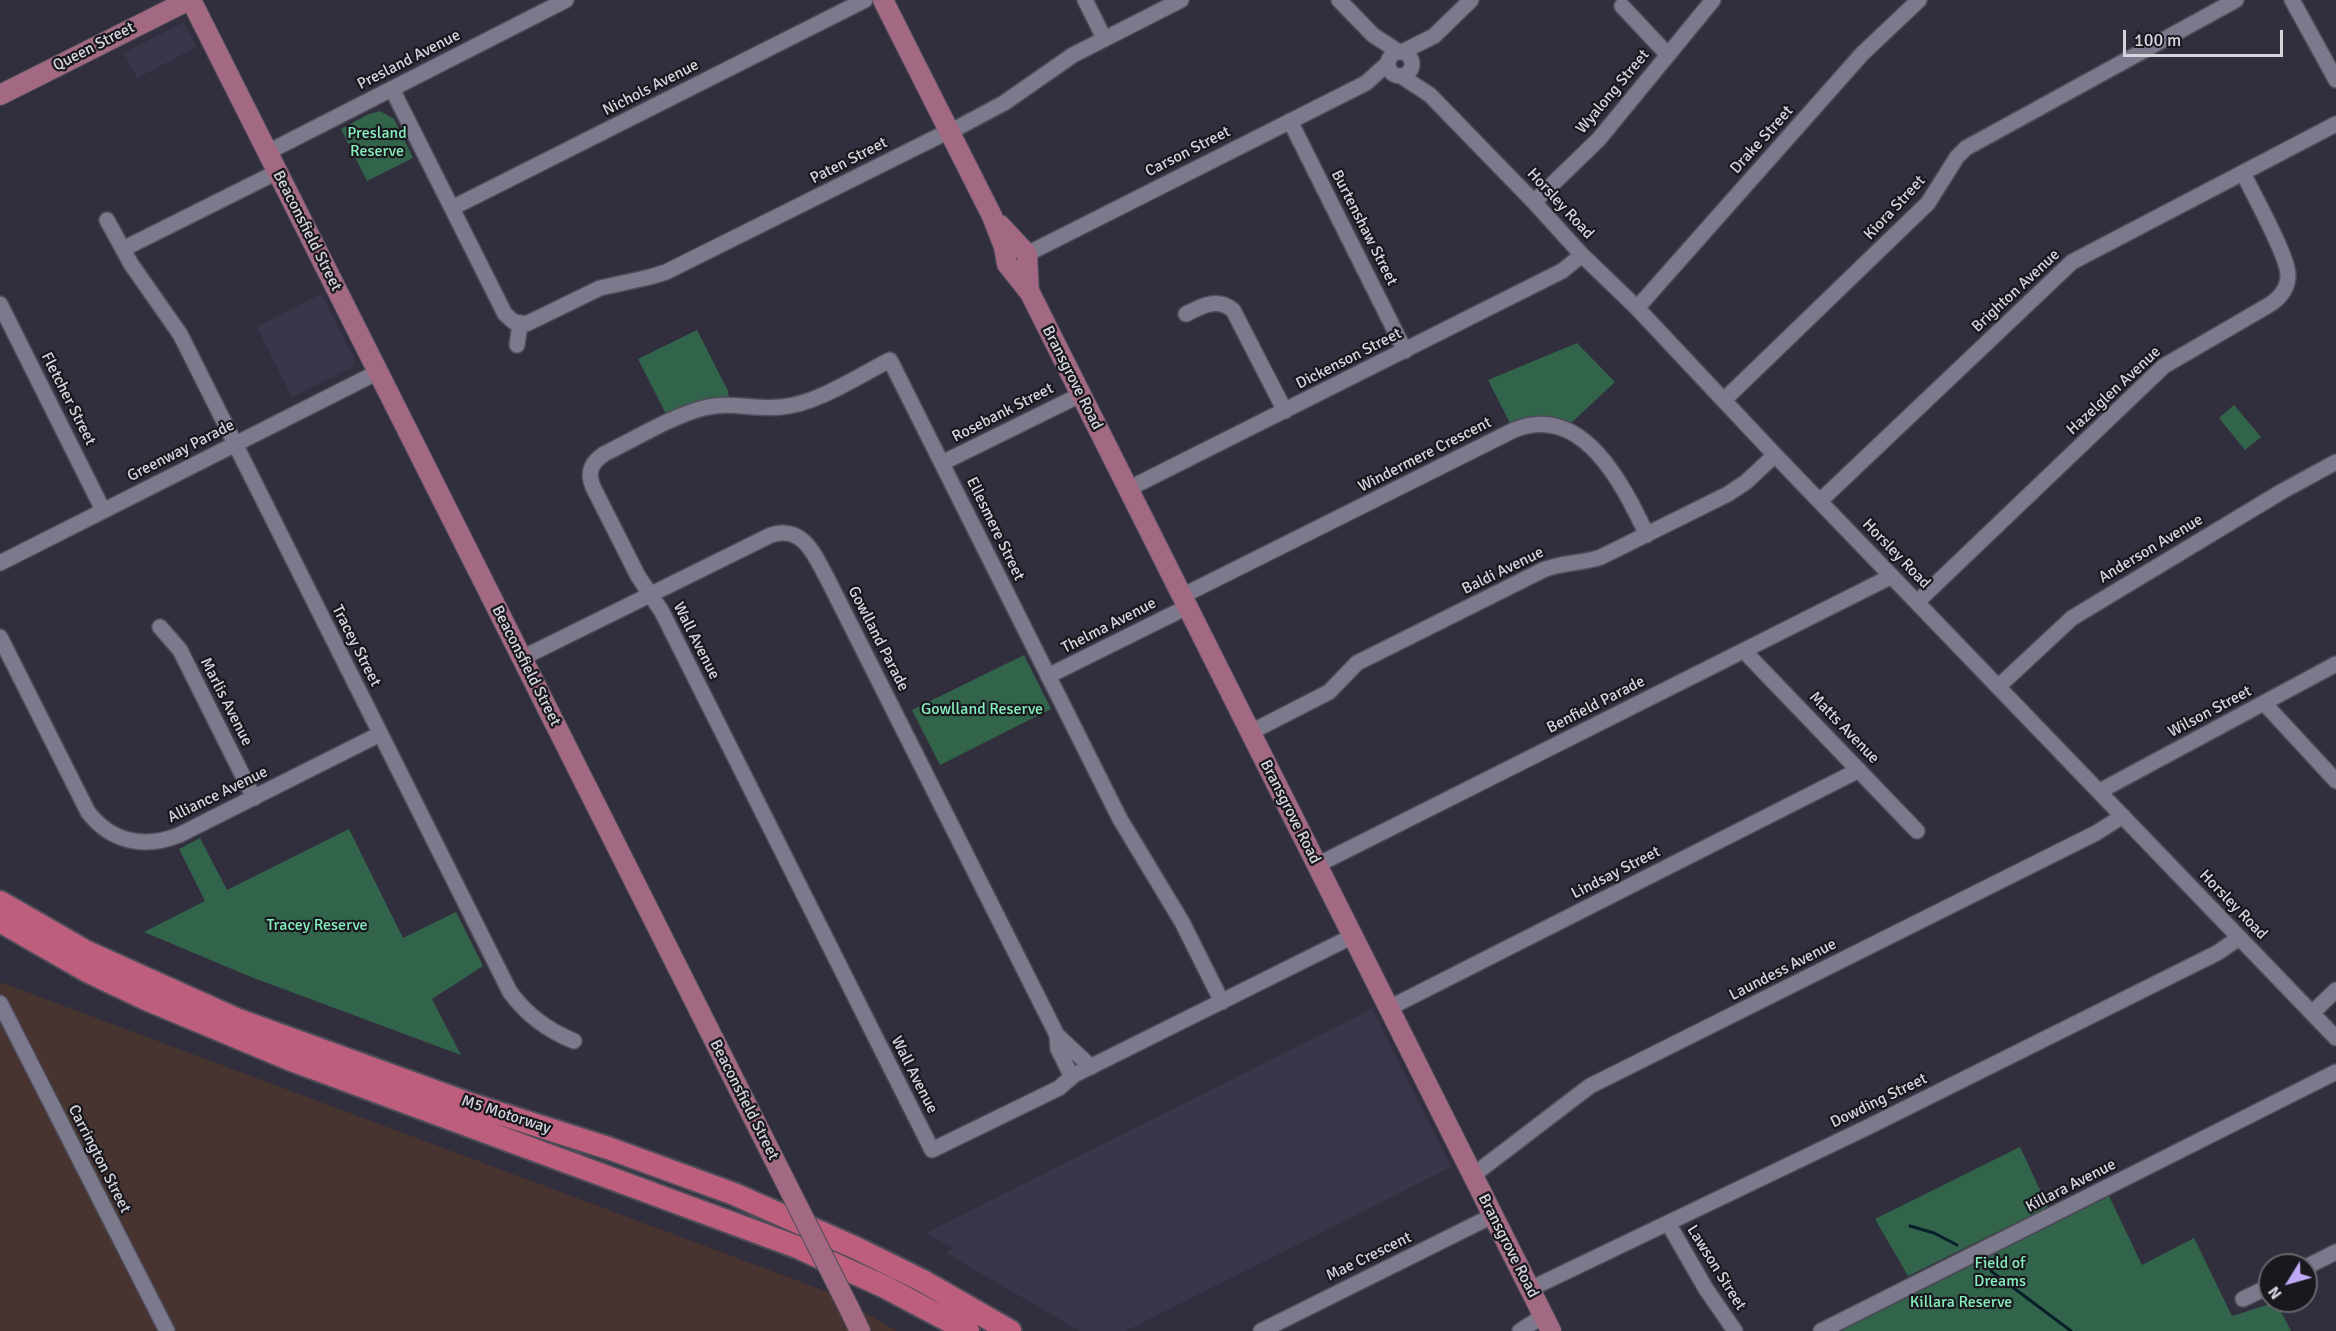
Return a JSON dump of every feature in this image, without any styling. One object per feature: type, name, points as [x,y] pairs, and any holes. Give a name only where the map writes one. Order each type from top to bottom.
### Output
[{"type":"highway","name":"M5 Motorway","points":[[0,902],[85,951],[236,1019],[473,1105],[608,1148],[734,1194],[923,1281],[1010,1331]]},
{"type":"highway","name":"M5 Motorway","points":[[0,921],[87,971],[262,1048],[797,1246],[885,1287],[968,1331]]},
{"type":"main road","name":"Queen Street","points":[[0,95],[190,0]]},
{"type":"main road","name":"Beaconsfield Street","points":[[190,0],[860,1331]]},
{"type":"main road","points":[[883,0],[992,216],[1018,258]]},
{"type":"main road","name":"Bransgrove Road","points":[[1018,258],[1029,293],[1547,1323]]},
{"type":"street","name":"Presland Avenue","points":[[268,152],[566,0]]},
{"type":"street","name":"Nichols Avenue","points":[[452,208],[865,0]]},
{"type":"street","points":[[1085,0],[1104,38]]},
{"type":"street","name":"Paten Street","points":[[520,324],[532,321],[600,288],[666,272],[1005,103],[1063,61],[1181,0]]},
{"type":"street","name":"Horsley Road","points":[[1340,0],[1582,255],[1637,308],[1774,455],[2336,1038]]},
{"type":"street","name":"Carson Street","points":[[1018,258],[1366,83],[1400,63],[1434,36],[1471,0]]},
{"type":"street","name":"Wyalong Street","points":[[1534,202],[1599,139],[1713,0]]},
{"type":"street","name":"Drake Street","points":[[1637,308],[1862,54],[1918,0]]},
{"type":"street","name":"Kiora Street","points":[[1724,400],[1928,203],[1957,157],[1966,148],[2236,0]]},
{"type":"street","points":[[2292,0],[2336,80]]},
{"type":"street","points":[[1622,6],[1668,55]]},
{"type":"street","points":[[392,89],[505,314],[509,319],[520,324],[517,345]]},
{"type":"street","name":"Burtenshaw Street","points":[[1290,121],[1405,351]]},
{"type":"street","name":"Brighton Avenue","points":[[1820,501],[2067,266],[2336,124]]},
{"type":"street","points":[[123,249],[277,172]]},
{"type":"street","name":"Hazelglen Avenue","points":[[1917,602],[2164,366],[2281,296],[2288,282],[2286,265],[2243,173]]},
{"type":"street","name":"Tracey Street","points":[[107,220],[123,249],[174,325],[510,992],[522,1007],[545,1026],[574,1041]]},
{"type":"street","name":"Dickenson Street","points":[[1128,489],[1562,271],[1582,255]]},
{"type":"street","points":[[1186,314],[1214,303],[1221,303],[1233,310],[1285,411]]},
{"type":"street","name":"Fletcher Street","points":[[0,304],[103,510]]},
{"type":"street","name":"Ellesmere Street","points":[[650,594],[638,576],[584,467],[604,454],[695,410],[719,405],[770,408],[792,406],[814,398],[890,360],[1126,831],[1182,922],[1222,1002]]},
{"type":"street","name":"Greenway Parade","points":[[0,562],[378,372]]},
{"type":"street","name":"Rosebank Street","points":[[942,464],[1080,394]]},
{"type":"street","name":"Windermere Crescent","points":[[1184,602],[1514,430],[1533,425],[1553,425],[1564,428],[1583,441],[1618,478],[1647,535]]},
{"type":"street","name":"Baldi Avenue","points":[[1251,732],[1329,692],[1358,663],[1543,570],[1559,563],[1582,562],[1601,557],[1737,489],[1774,455]]},
{"type":"street","name":"Anderson Avenue","points":[[1999,686],[2072,618],[2281,492],[2336,462]]},
{"type":"street","name":"Gowlland Parade","points":[[522,658],[771,535],[790,533],[805,541],[827,578],[1057,1035],[1091,1067]]},
{"type":"street","name":"Benfield Parade","points":[[1317,865],[1892,576]]},
{"type":"street","name":"Wall Avenue","points":[[650,594],[662,612],[932,1150],[1059,1088],[1072,1077],[1091,1067],[1353,936]]},
{"type":"street","name":"Thelma Avenue","points":[[1048,676],[1184,602]]},
{"type":"street","name":"Marlis Avenue","points":[[160,627],[180,650],[254,798]]},
{"type":"street","name":"Alliance Avenue","points":[[0,637],[82,802],[96,822],[117,837],[143,843],[168,840],[380,734]]},
{"type":"street","name":"Matts Avenue","points":[[1744,651],[1917,831]]},
{"type":"street","name":"Wilson Street","points":[[2100,791],[2336,664]]},
{"type":"street","points":[[2264,703],[2336,782]]},
{"type":"street","name":"Lindsay Street","points":[[1389,1008],[1859,770]]},
{"type":"street","name":"Laundess Avenue","points":[[1472,1176],[1590,1086],[2096,833],[2123,816]]},
{"type":"street","name":"Dowding Street","points":[[1530,1288],[1868,1127],[2217,953],[2239,938]]},
{"type":"street","points":[[2312,1013],[2336,990]]},
{"type":"street","name":"Carrington Street","points":[[0,1003],[6,1029],[167,1331]]},
{"type":"street","name":"Gowlland Parade","points":[[1057,1035],[1058,1049],[1072,1077]]},
{"type":"street","name":"Killara Avenue","points":[[1821,1331],[2336,1072]]},
{"type":"street","name":"Mae Crescent","points":[[1261,1331],[1492,1216]]},
{"type":"street","name":"Lawson Street","points":[[1668,1223],[1706,1289],[1735,1331]]},
{"type":"street","points":[[2318,1262],[2336,1252]]},
{"type":"street","points":[[2243,1299],[2258,1292]]},
{"type":"street","points":[[1520,1331],[1547,1323]]},
{"type":"shaded area","points":[[184,22],[197,47],[137,78],[124,53]]},
{"type":"shaded area","points":[[321,294],[355,360],[353,367],[292,397],[257,327]]},
{"type":"shaded area","points":[[0,982],[828,1292],[897,1331],[0,1331]]},
{"type":"shaded area","points":[[1372,1009],[1451,1167],[1126,1331],[1080,1331],[946,1253],[953,1248],[926,1233]]},
{"type":"green space","name":"Presland Reserve","points":[[380,111],[394,119],[413,158],[367,181],[341,129],[369,114]]},
{"type":"green space","points":[[697,330],[728,391],[729,398],[667,416],[638,359]]},
{"type":"green space","points":[[1577,343],[1615,382],[1570,424],[1540,419],[1526,420],[1511,425],[1488,380]]},
{"type":"green space","points":[[2234,405],[2261,437],[2245,450],[2219,418]]},
{"type":"green space","name":"Gowlland Reserve","points":[[1024,655],[1051,709],[940,765],[912,710]]},
{"type":"green space","name":"Tracey Reserve","points":[[349,829],[403,938],[456,912],[483,966],[432,999],[461,1055],[251,977],[144,932],[205,901],[179,849],[200,838],[227,890]]},
{"type":"green space","points":[[2020,1147],[2048,1207],[1908,1276],[1875,1219]]},
{"type":"green space","points":[[2109,1196],[2142,1265],[2194,1238],[2232,1316],[2258,1308],[2258,1313],[2282,1313],[2291,1331],[1841,1331]]},
{"type":"waterway","points":[[1910,1226],[1934,1233],[1957,1245]]},
{"type":"waterway","points":[[1991,1271],[2071,1331]]},
{"type":"park label","name":"Field of Dreams","points":[[2000,1273]]},
{"type":"park label","name":"Killara Reserve","points":[[1961,1303]]}]
